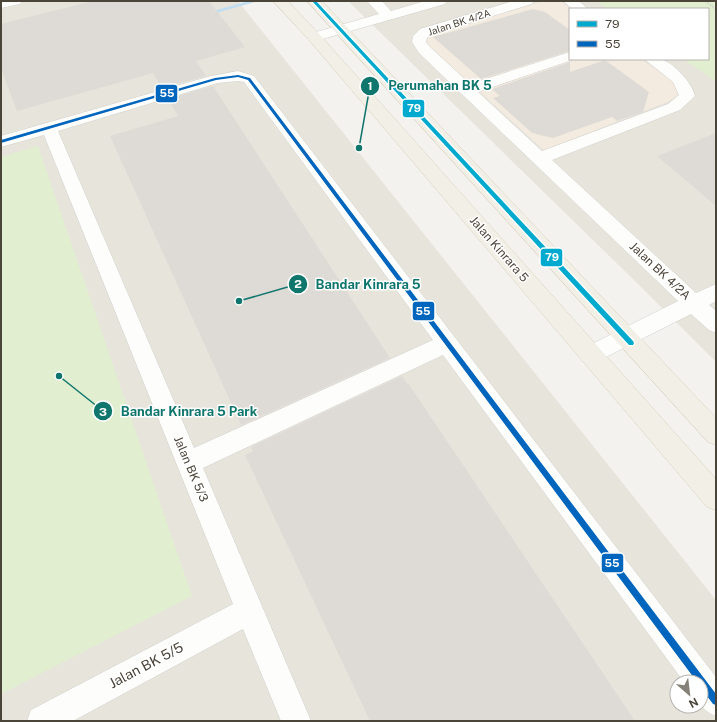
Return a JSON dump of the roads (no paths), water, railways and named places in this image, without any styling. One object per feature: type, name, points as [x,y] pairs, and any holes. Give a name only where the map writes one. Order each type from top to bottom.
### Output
[{"type":"main road","name":"Jalan Kinrara 5","points":[[280,1],[314,37],[716,498]]},
{"type":"main road","points":[[314,1],[716,434]]},
{"type":"street","points":[[1,4],[15,1]]},
{"type":"street","points":[[374,1],[389,16]]},
{"type":"street","points":[[314,37],[440,1]]},
{"type":"street","name":"Jalan BK 4/2A","points":[[527,1],[425,32],[420,36],[419,42],[424,50],[716,324]]},
{"type":"street","points":[[570,1],[580,8]]},
{"type":"street","points":[[467,90],[569,56]]},
{"type":"street","points":[[539,158],[674,107],[681,102],[687,96],[686,88],[680,80],[652,60]]},
{"type":"street","points":[[1,124],[4,141],[216,79],[238,76],[250,79],[716,701]]},
{"type":"street","name":"Jalan BK 5/3","points":[[49,128],[296,721]]},
{"type":"street","points":[[590,354],[716,292]]},
{"type":"street","points":[[188,463],[447,343]]},
{"type":"street","name":"Jalan BK 5/5","points":[[42,721],[250,610]]},
{"type":"waterway","points":[[205,14],[252,2]]},
{"type":"place","name":"Perumahan BK 5","points":[[359,148]]},
{"type":"place","name":"Bandar Kinrara 5","points":[[239,301]]},
{"type":"place","name":"Bandar Kinrara 5 Park","points":[[59,376]]}]
